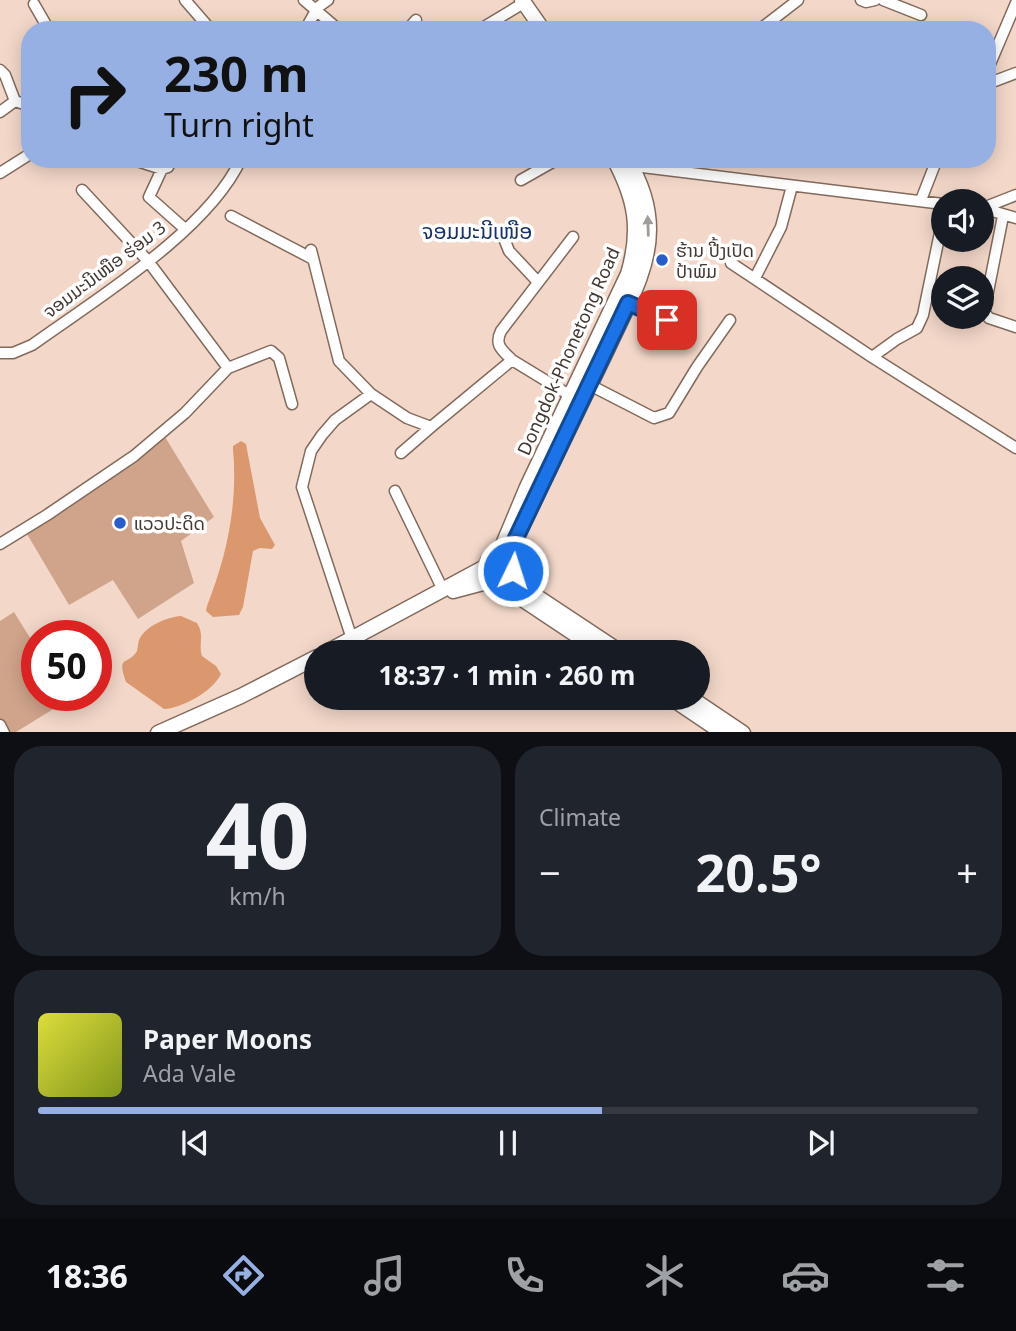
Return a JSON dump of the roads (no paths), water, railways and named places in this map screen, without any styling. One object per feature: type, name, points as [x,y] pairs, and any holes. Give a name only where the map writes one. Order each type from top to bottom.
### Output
[{"type":"main road","points":[[517,2],[528,21]]},
{"type":"main road","points":[[517,2],[535,21]]},
{"type":"main road","name":"Dongdok-Phonetong Road","points":[[503,556],[527,488],[571,396],[585,382],[636,249],[634,208],[623,168]]},
{"type":"main road","name":"Dongdok-Phonetong Road","points":[[503,556],[585,382],[628,303],[643,268],[649,229],[645,197],[626,168]]},
{"type":"main road","name":"Dongdok-Phonetong Road","points":[[439,593],[485,567],[492,556],[503,556]]},
{"type":"main road","points":[[503,556],[511,561],[513,571],[530,592],[602,640]]},
{"type":"main road","points":[[485,567],[486,574],[584,640]]},
{"type":"main road","points":[[352,639],[439,593],[497,582],[510,576],[513,571]]},
{"type":"main road","points":[[163,732],[304,664]]},
{"type":"main road","points":[[693,710],[731,731]]},
{"type":"main road","points":[[706,710],[731,731]]},
{"type":"street","points":[[185,0],[203,21]]},
{"type":"street","points":[[304,0],[329,21]]},
{"type":"street","points":[[310,21],[316,10],[328,0]]},
{"type":"street","points":[[771,21],[798,0]]},
{"type":"street","points":[[861,0],[875,0]]},
{"type":"street","points":[[883,0],[921,15]]},
{"type":"street","points":[[491,21],[517,2]]},
{"type":"street","points":[[996,50],[1016,3]]},
{"type":"street","points":[[34,4],[44,21]]},
{"type":"street","points":[[0,70],[5,75],[15,101]]},
{"type":"street","points":[[996,81],[1016,73]]},
{"type":"street","points":[[15,101],[21,103]]},
{"type":"street","points":[[0,112],[15,101]]},
{"type":"street","points":[[0,173],[21,160]]},
{"type":"street","points":[[159,168],[165,168]]},
{"type":"street","name":"ຈອມມະນີເໜືອ ຮ່ອມ 3","points":[[0,353],[13,353],[32,345],[148,261],[205,210],[233,168]]},
{"type":"street","points":[[521,180],[542,168]]},
{"type":"street","points":[[664,168],[931,202]]},
{"type":"street","points":[[921,200],[933,168]]},
{"type":"street","points":[[162,169],[149,197],[185,229]]},
{"type":"street","points":[[755,278],[781,227],[792,186]]},
{"type":"street","points":[[82,190],[148,261],[228,369]]},
{"type":"street","points":[[994,203],[1016,195]]},
{"type":"street","points":[[994,213],[1016,218]]},
{"type":"street","points":[[230,216],[312,255],[339,361],[371,394],[407,418],[431,426]]},
{"type":"street","points":[[1003,216],[984,312],[989,318],[1016,327]]},
{"type":"street","points":[[571,396],[512,360],[501,349],[497,339],[573,237]]},
{"type":"street","points":[[505,241],[509,251],[538,282]]},
{"type":"street","points":[[872,357],[917,328],[923,315],[936,252]]},
{"type":"street","points":[[731,263],[1016,448]]},
{"type":"street","points":[[628,303],[687,328]]},
{"type":"street","points":[[585,382],[654,418],[670,413],[697,367],[730,320]]},
{"type":"street","points":[[0,544],[134,456],[185,413],[228,369],[271,351],[279,358],[292,404]]},
{"type":"street","points":[[401,453],[512,360]]},
{"type":"street","points":[[352,639],[302,486],[311,451],[322,435],[335,420],[371,394]]},
{"type":"street","points":[[395,491],[439,593]]},
{"type":"place","name":"ຮ້ານ ປີ້ງເປັດ ປ້າພົມ","points":[[662,260]]},
{"type":"place","name":"ແວວປະດິດ","points":[[120,523]]},
{"type":"district","name":"ຈອມມະນີເໜືອ","points":[[477,231]]}]
